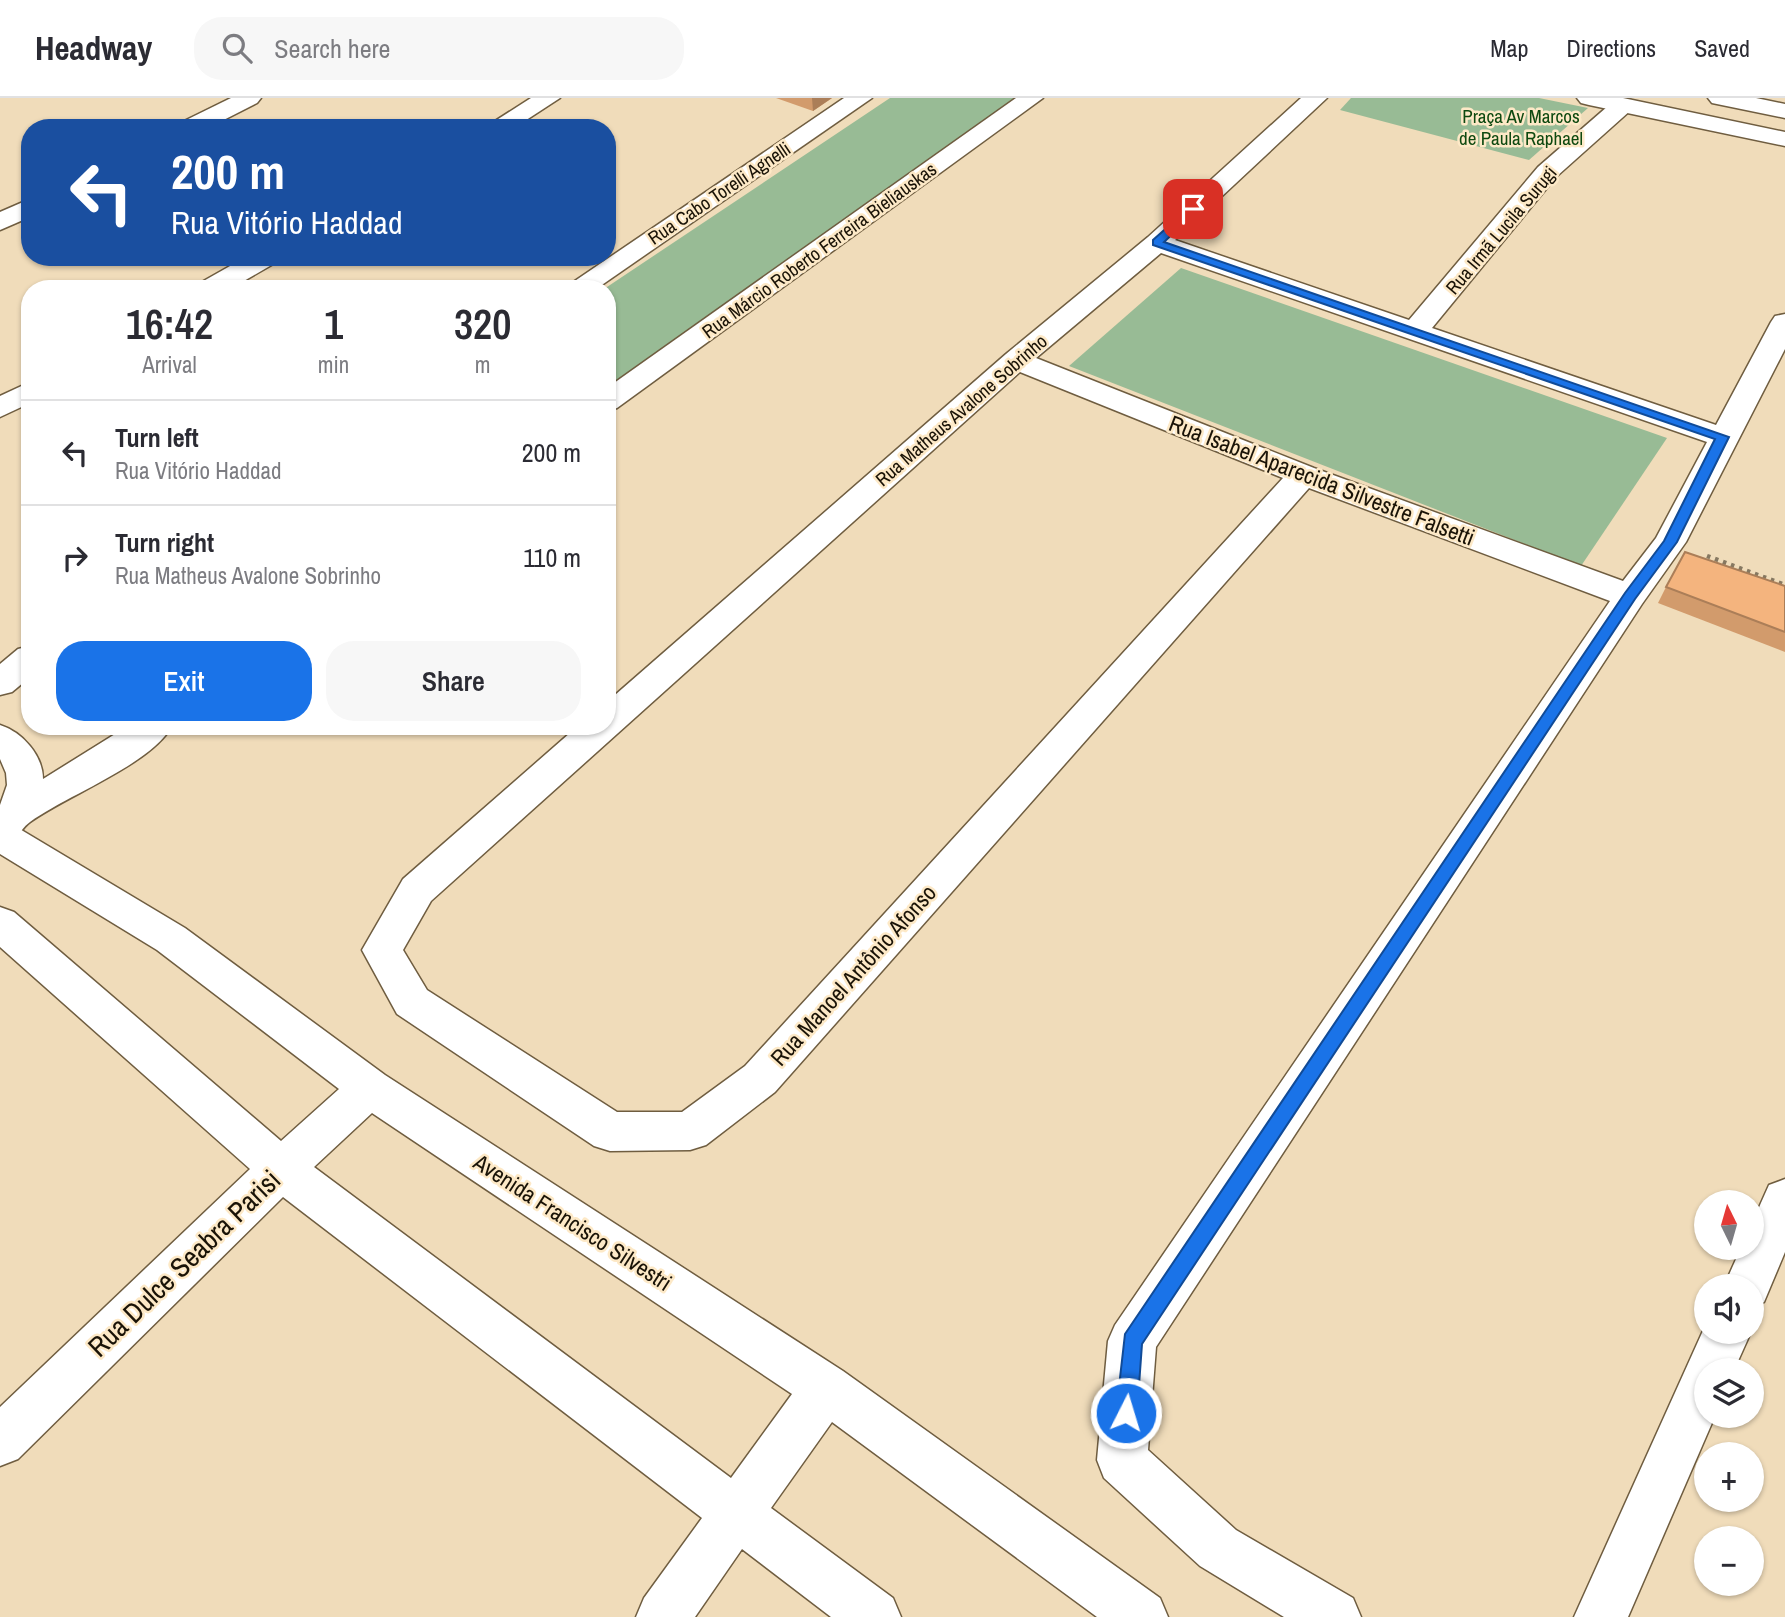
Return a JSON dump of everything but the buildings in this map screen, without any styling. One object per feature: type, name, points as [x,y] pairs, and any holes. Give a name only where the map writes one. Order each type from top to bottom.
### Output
[{"type":"street","points":[[207,119],[249,98]]},
{"type":"street","points":[[512,119],[548,98]]},
{"type":"street","name":"Rua Cabo Torelli Agnelli","points":[[616,263],[860,98]]},
{"type":"street","name":"Rua Márcio Roberto Ferreira Bieliauskas","points":[[616,396],[1031,98]]},
{"type":"street","name":"Rua Matheus Avalone Sobrinho","points":[[616,714],[1016,360],[1157,243],[1315,98]]},
{"type":"street","points":[[1589,98],[1785,139]]},
{"type":"street","points":[[1720,98],[1785,111]]},
{"type":"street","name":"Rua Irmã Lucila Surugi","points":[[1415,332],[1547,172],[1623,105]]},
{"type":"street","points":[[0,222],[21,212]]},
{"type":"street","points":[[1157,243],[1723,437]]},
{"type":"street","points":[[226,280],[251,266]]},
{"type":"street","name":"Rua Cabo Torelli Agnelli","points":[[591,280],[612,266]]},
{"type":"street","points":[[1334,1617],[1218,1548],[1122,1460],[1132,1341],[1630,596],[1670,542],[1785,322]]},
{"type":"street","name":"Rua Isabel Aparecida Silvestre Falsetti","points":[[1016,360],[1303,475],[1630,596]]},
{"type":"street","points":[[0,408],[21,396]]},
{"type":"street","name":"Rua Manoel Antônio Afonso","points":[[592,735],[417,890],[382,950],[412,1002],[610,1132],[690,1131],[760,1079],[1303,475]]},
{"type":"street","points":[[0,683],[21,666]]},
{"type":"street","points":[[6,827],[142,735]]},
{"type":"street","points":[[0,738],[16,750],[25,768],[26,789],[6,827]]},
{"type":"street","name":"Avenida Francisco Silvestri","points":[[6,827],[172,939],[370,1088],[826,1388],[1141,1617]]},
{"type":"street","points":[[0,923],[281,1169],[874,1617]]},
{"type":"street","name":"Rua Dulce Seabra Parisi","points":[[0,1441],[281,1169],[370,1088]]},
{"type":"street","points":[[1752,1274],[1785,1200]]},
{"type":"street","points":[[663,1617],[826,1388]]},
{"type":"street","points":[[1601,1617],[1694,1406]]},
{"type":"path","points":[[1670,542],[1785,585]]},
{"type":"green space","points":[[890,98],[1016,98],[616,388],[616,281]]},
{"type":"green space","name":"Praça Av Marcos de Paula Raphael","points":[[1351,98],[1539,98],[1588,108],[1529,160],[1340,110]]},
{"type":"green space","points":[[1181,268],[1667,438],[1581,566],[1069,366]]},
{"type":"route","points":[[1126,1413],[1132,1341],[1630,596],[1670,542],[1723,437],[1157,243],[1193,209]]}]
